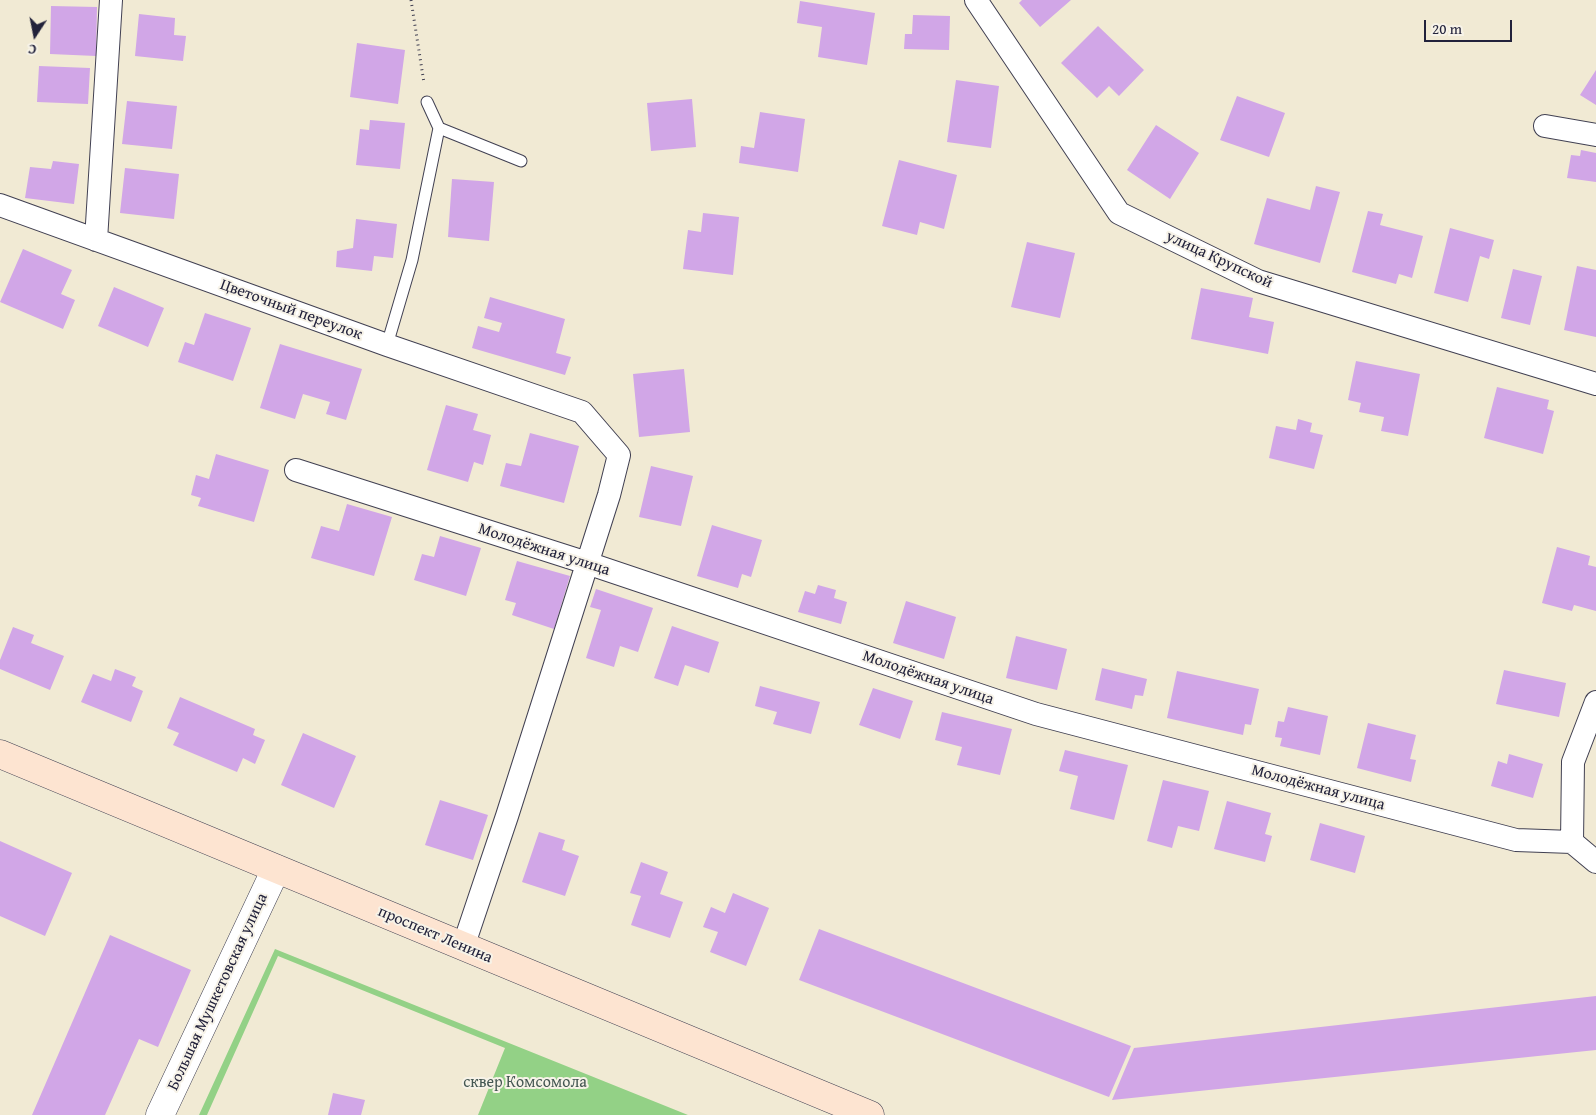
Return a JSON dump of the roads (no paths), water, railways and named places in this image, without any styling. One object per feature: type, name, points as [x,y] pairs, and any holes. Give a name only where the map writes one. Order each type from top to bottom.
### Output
[{"type":"main road","name":"проспект Ленина","points":[[0,754],[870,1115]]},
{"type":"street","points":[[96,240],[111,0]]},
{"type":"street","name":"улица Крупской","points":[[976,0],[1119,213],[1258,281],[1596,384]]},
{"type":"street","points":[[1545,126],[1596,135]]},
{"type":"street","name":"Цветочный переулок","points":[[0,206],[387,345],[582,412],[619,454],[609,496],[587,563]]},
{"type":"street","name":"Молодёжная улица","points":[[296,470],[587,563],[1036,714],[1516,840],[1572,842]]},
{"type":"street","points":[[463,947],[508,816],[587,563]]},
{"type":"street","points":[[1596,702],[1573,762],[1572,842],[1596,862]]},
{"type":"street","name":"Большая Мушкетовская улица","points":[[160,1115],[276,868]]},
{"type":"lane","points":[[387,345],[412,260],[439,128],[427,102]]},
{"type":"lane","points":[[439,128],[521,161]]},
{"type":"park label","name":"сквер Комсомола","points":[[525,1083]]}]
